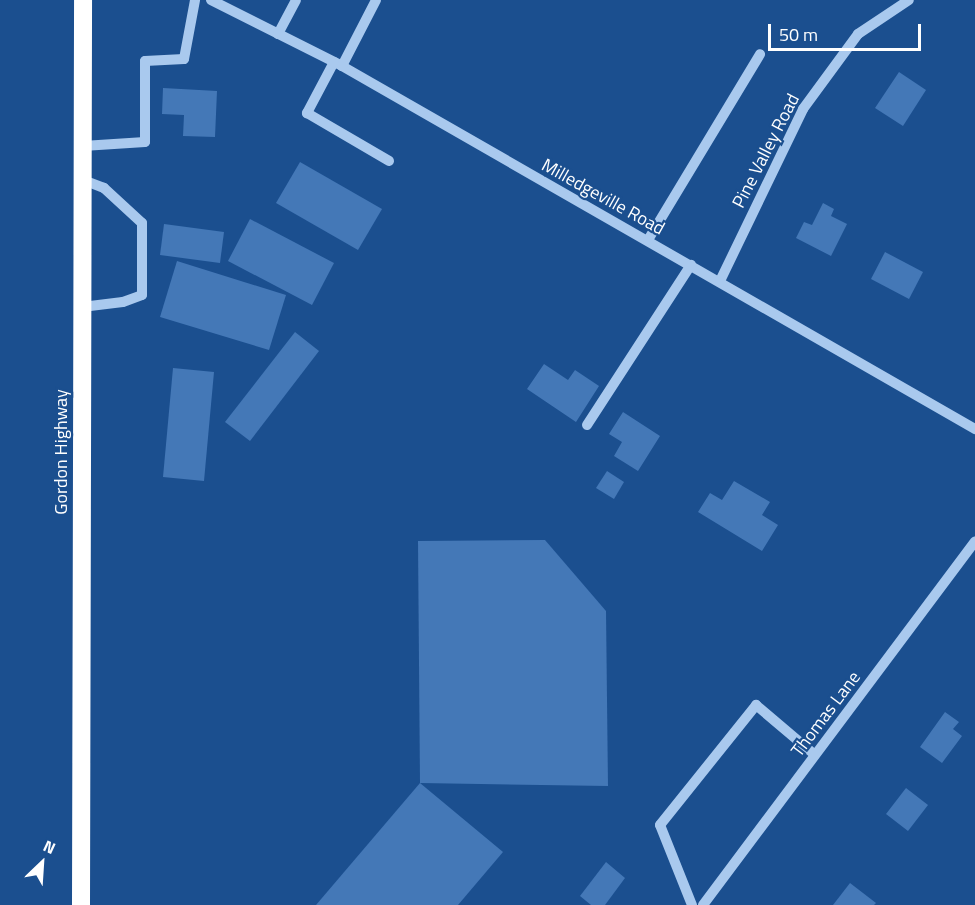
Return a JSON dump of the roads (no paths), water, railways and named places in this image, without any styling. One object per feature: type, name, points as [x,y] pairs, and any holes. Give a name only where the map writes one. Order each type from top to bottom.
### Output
[{"type":"highway","name":"Gordon Highway","points":[[81,905],[83,0]]},
{"type":"street","points":[[83,146],[145,142],[145,61],[184,59],[195,0]]},
{"type":"street","name":"Milledgeville Road","points":[[211,0],[338,64],[975,429]]},
{"type":"street","points":[[278,34],[296,0]]},
{"type":"street","points":[[376,0],[307,113],[389,161]]},
{"type":"street","name":"Pine Valley Road","points":[[720,281],[803,109],[858,34],[909,0]]},
{"type":"street","points":[[648,240],[760,54]]},
{"type":"street","points":[[82,307],[142,295],[142,223],[104,188],[83,180]]},
{"type":"street","points":[[587,425],[691,265]]},
{"type":"street","name":"Thomas Lane","points":[[703,905],[975,542]]},
{"type":"street","points":[[692,905],[660,825],[756,705],[815,755]]}]
